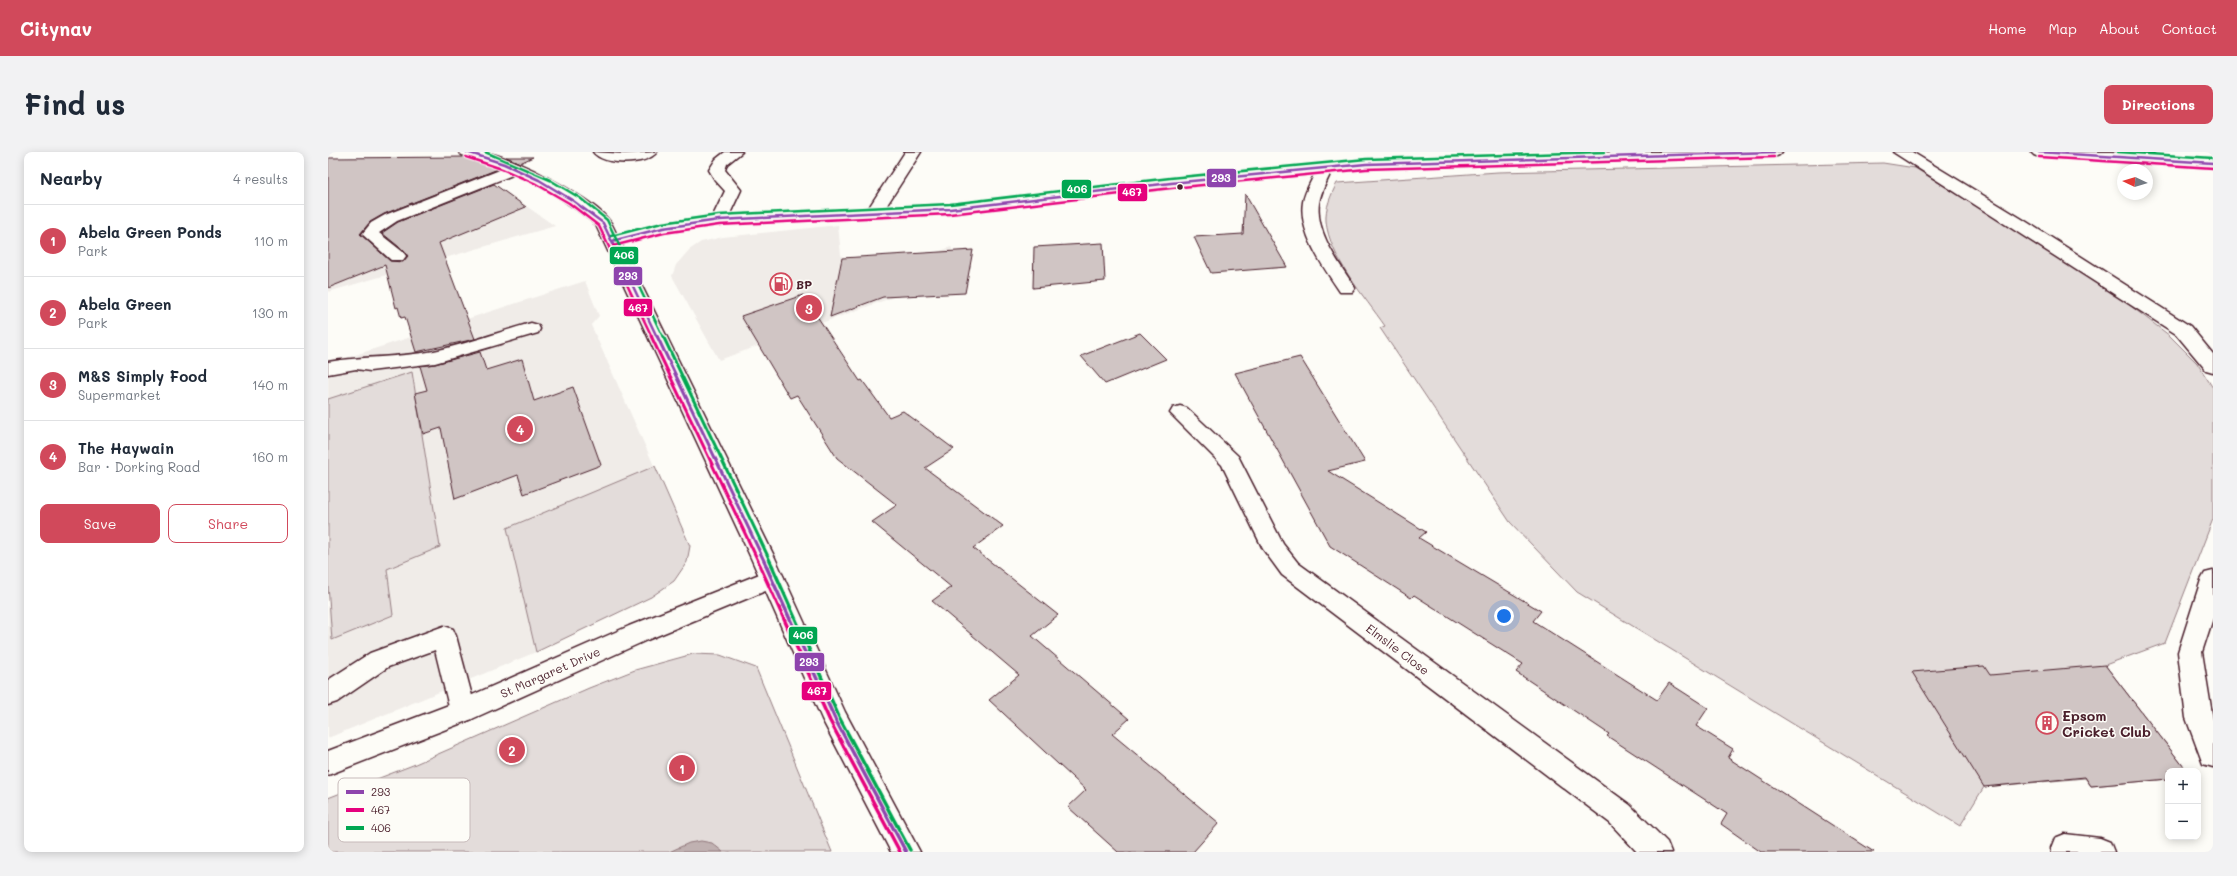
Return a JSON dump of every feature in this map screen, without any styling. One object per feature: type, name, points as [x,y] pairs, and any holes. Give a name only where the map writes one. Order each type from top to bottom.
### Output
[{"type":"main road","points":[[467,152],[515,169],[554,188],[590,211],[603,223],[772,578],[835,719],[906,852]]},
{"type":"main road","points":[[601,152],[614,158],[628,158],[649,152]]},
{"type":"main road","points":[[719,220],[729,202],[733,190],[720,177],[717,170],[721,162],[734,152]]},
{"type":"main road","points":[[872,214],[898,177],[913,152]]},
{"type":"main road","points":[[612,241],[663,228],[719,220],[872,214],[950,209],[1366,164],[1591,155],[1774,152]]},
{"type":"main road","points":[[1901,152],[2016,222],[2183,330],[2213,366]]},
{"type":"main road","points":[[2039,152],[2213,163]]},
{"type":"main road","points":[[1325,168],[1311,204],[1312,216],[1316,236],[1346,288]]},
{"type":"main road","points":[[397,256],[370,234],[376,226],[391,218],[515,169]]},
{"type":"main road","points":[[328,368],[356,363],[370,365],[435,357],[531,329]]},
{"type":"main road","name":"Elmslie Close","points":[[1180,413],[1231,461],[1274,549],[1290,569],[1620,814],[1657,852]]},
{"type":"main road","name":"St Margaret Drive","points":[[328,763],[463,711],[638,633],[698,610],[772,578]]},
{"type":"main road","points":[[2213,580],[2190,652],[2199,718],[2213,755]]},
{"type":"main road","points":[[328,694],[379,660],[444,636],[463,711]]},
{"type":"main road","points":[[2065,848],[2100,852]]},
{"type":"shaded area","points":[[1883,163],[1915,168],[2102,284],[2170,336],[2197,363],[2213,388],[2213,519],[2165,643],[2105,665],[2185,768],[2165,768],[2165,779],[2091,786],[2085,778],[1984,787],[1960,826],[1577,592],[1510,522],[1380,328],[1385,326],[1358,290],[1334,249],[1326,221],[1327,206],[1337,183],[1498,172]]},
{"type":"shaded area","points":[[484,177],[555,226],[328,292],[328,223],[428,196]]},
{"type":"shaded area","points":[[838,225],[841,255],[856,281],[951,247],[952,249],[938,281],[719,360],[672,276],[676,265],[689,250],[701,242],[723,237]]},
{"type":"shaded area","points":[[585,281],[599,316],[591,325],[690,546],[687,562],[674,581],[651,597],[536,652],[328,738],[328,360],[349,357]]},
{"type":"shaded area","points":[[412,372],[440,547],[387,569],[393,615],[332,640],[328,585],[328,399]]},
{"type":"shaded area","points":[[655,466],[690,546],[687,562],[674,581],[651,597],[536,652],[507,528]]},
{"type":"shaded area","points":[[693,654],[720,655],[756,668],[832,852],[328,852],[328,798],[338,794],[338,842],[470,842],[470,778],[380,778],[413,765],[589,688],[635,670]]},
{"type":"shaded area","points":[[701,841],[712,843],[723,852],[669,852],[689,843]]},
{"type":"building","points":[[464,157],[498,169],[384,214],[370,222],[360,234],[390,261],[403,262],[408,256],[382,233],[398,222],[494,184],[526,207],[439,243],[475,339],[416,352],[405,317],[401,318],[398,307],[396,308],[385,265],[328,288],[328,158]]},
{"type":"building","points":[[506,157],[533,157],[520,163]]},
{"type":"building","points":[[1245,194],[1287,267],[1211,273],[1194,237],[1243,234]]},
{"type":"building","points":[[1103,243],[1105,281],[1033,288],[1034,247]]},
{"type":"building","points":[[973,250],[965,293],[883,297],[830,317],[842,258]]},
{"type":"building","points":[[803,295],[860,381],[862,380],[889,417],[903,411],[954,449],[925,468],[1003,526],[973,548],[1058,615],[1032,636],[1129,719],[1112,734],[1219,823],[1193,852],[1118,852],[1068,807],[1086,790],[989,700],[1019,675],[932,601],[951,587],[872,522],[897,505],[837,458],[797,395],[790,398],[741,316]]},
{"type":"building","points":[[1140,333],[1166,359],[1105,384],[1081,356]]},
{"type":"building","points":[[480,352],[486,370],[522,359],[534,401],[573,387],[601,465],[524,494],[518,475],[455,499],[441,428],[423,434],[415,393],[427,390],[420,366],[435,364]]},
{"type":"building","points":[[1300,357],[1365,462],[1328,471],[1426,532],[1419,538],[1541,611],[1533,621],[1657,700],[1669,683],[1708,708],[1696,726],[1733,749],[1728,758],[1874,852],[1761,852],[1721,824],[1727,814],[1607,736],[1609,734],[1516,672],[1523,664],[1414,595],[1411,598],[1330,546],[1235,373]]},
{"type":"building","name":"Epsom Cricket Club","points":[[2105,665],[2185,768],[2165,768],[2165,779],[2091,786],[2085,777],[1984,787],[1912,672],[1984,666],[1990,675]]},
{"type":"transit line","name":"293","points":[[467,152],[504,164],[539,180],[556,189],[603,223],[763,558],[835,719],[906,852]]},
{"type":"transit line","name":"406","points":[[485,152],[518,164],[565,188],[607,220],[768,556],[839,717],[910,850]]},
{"type":"transit line","name":"406","points":[[611,236],[662,223],[718,215],[950,204],[1170,178],[1366,159],[1604,152]]},
{"type":"transit line","name":"293","points":[[612,241],[663,228],[719,220],[950,209],[1171,183],[1366,164],[1774,152]]},
{"type":"transit line","name":"293","points":[[2039,152],[2213,163]]},
{"type":"transit line","name":"406","points":[[2118,152],[2213,158]]},
{"type":"transit line","name":"467","points":[[466,157],[502,169],[536,184],[569,203],[599,226],[758,560],[830,721],[900,852]]},
{"type":"transit line","name":"467","points":[[613,246],[664,233],[719,225],[950,214],[1172,188],[1366,169],[1774,157]]},
{"type":"transit line","name":"467","points":[[2039,157],[2213,168]]},
{"type":"place","name":"BP","points":[[781,284]]},
{"type":"place","name":"M&S Simply Food","points":[[809,308]]},
{"type":"place","name":"The Haywain","points":[[520,429]]},
{"type":"place","name":"Epsom Cricket Club","points":[[2047,723]]},
{"type":"place","name":"Abela Green","points":[[512,750]]},
{"type":"place","name":"Abela Green Ponds","points":[[682,768]]}]
